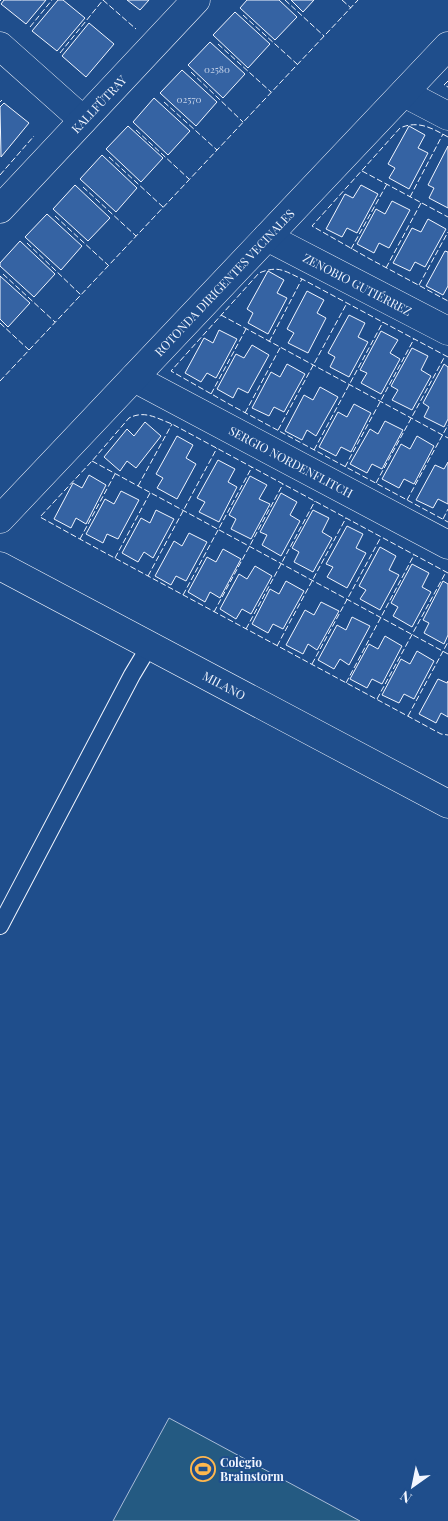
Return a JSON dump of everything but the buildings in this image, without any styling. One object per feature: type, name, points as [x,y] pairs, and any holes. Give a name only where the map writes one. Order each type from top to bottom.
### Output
[{"type":"street","name":"KALLFÜTRAY","points":[[0,209],[196,0]]},
{"type":"street","points":[[0,46],[83,120]]},
{"type":"street","name":"ROTONDA DIRIGENTES VECINALES","points":[[0,519],[448,46]]},
{"type":"street","points":[[404,93],[448,116]]},
{"type":"street","name":"ZENOBIO GUTIÉRREZ","points":[[267,237],[448,331]]},
{"type":"street","name":"SERGIO NORDENFLITCH","points":[[134,378],[448,545]]},
{"type":"street","name":"MILANO","points":[[0,566],[150,645],[444,794]]},
{"type":"lane","points":[[0,926],[150,645]]},
{"type":"shaded area","name":"Colegio Brainstorm","points":[[169,1418],[360,1521],[113,1521]]},
{"type":"fence","points":[[30,27],[52,0]]},
{"type":"fence","points":[[103,0],[136,29]]},
{"type":"fence","points":[[60,53],[103,0]]},
{"type":"fence","points":[[285,0],[324,36]]},
{"type":"fence","points":[[342,0],[351,8]]},
{"type":"fence","points":[[0,381],[358,0]]},
{"type":"fence","points":[[243,15],[297,64]]},
{"type":"fence","points":[[218,44],[271,92]]},
{"type":"fence","points":[[191,72],[243,122]]},
{"type":"fence","points":[[448,81],[444,85],[448,87]]},
{"type":"fence","points":[[164,102],[217,150]]},
{"type":"fence","points":[[448,137],[425,126],[413,125],[400,128],[312,226],[448,301]]},
{"type":"fence","points":[[136,130],[189,179]]},
{"type":"fence","points":[[410,197],[443,134]]},
{"type":"fence","points":[[0,175],[34,136]]},
{"type":"fence","points":[[109,157],[163,207]]},
{"type":"fence","points":[[362,171],[448,217]]},
{"type":"fence","points":[[351,249],[387,184]]},
{"type":"fence","points":[[83,187],[136,236]]},
{"type":"fence","points":[[386,268],[421,203]]},
{"type":"fence","points":[[55,216],[108,265]]},
{"type":"fence","points":[[419,285],[448,232]]},
{"type":"fence","points":[[27,243],[81,295]]},
{"type":"fence","points":[[448,357],[302,279],[286,271],[272,269],[259,273],[171,371],[448,522]]},
{"type":"fence","points":[[3,274],[55,322]]},
{"type":"fence","points":[[269,342],[302,279]]},
{"type":"fence","points":[[278,430],[347,303]]},
{"type":"fence","points":[[221,315],[448,438]]},
{"type":"fence","points":[[314,450],[383,322]]},
{"type":"fence","points":[[0,323],[29,350]]},
{"type":"fence","points":[[211,394],[246,329]]},
{"type":"fence","points":[[345,467],[414,339]]},
{"type":"fence","points":[[245,413],[280,348]]},
{"type":"fence","points":[[376,483],[445,356]]},
{"type":"fence","points":[[448,573],[172,424],[156,417],[145,415],[129,418],[40,517],[441,734],[448,735]]},
{"type":"fence","points":[[138,486],[172,424]]},
{"type":"fence","points":[[407,500],[448,425]]},
{"type":"fence","points":[[148,576],[217,448]]},
{"type":"fence","points":[[92,461],[448,654]]},
{"type":"fence","points":[[183,595],[252,467]]},
{"type":"fence","points":[[80,539],[115,474]]},
{"type":"fence","points":[[214,612],[283,484]]},
{"type":"fence","points":[[115,558],[150,493]]},
{"type":"fence","points":[[246,629],[315,501]]},
{"type":"fence","points":[[443,519],[448,509]]},
{"type":"fence","points":[[277,646],[346,518]]},
{"type":"fence","points":[[312,664],[381,537]]},
{"type":"fence","points":[[346,683],[414,555]]},
{"type":"fence","points":[[377,699],[446,572]]},
{"type":"fence","points":[[408,716],[448,642]]},
{"type":"place","name":"Colegio Brainstorm","points":[[203,1469]]}]
